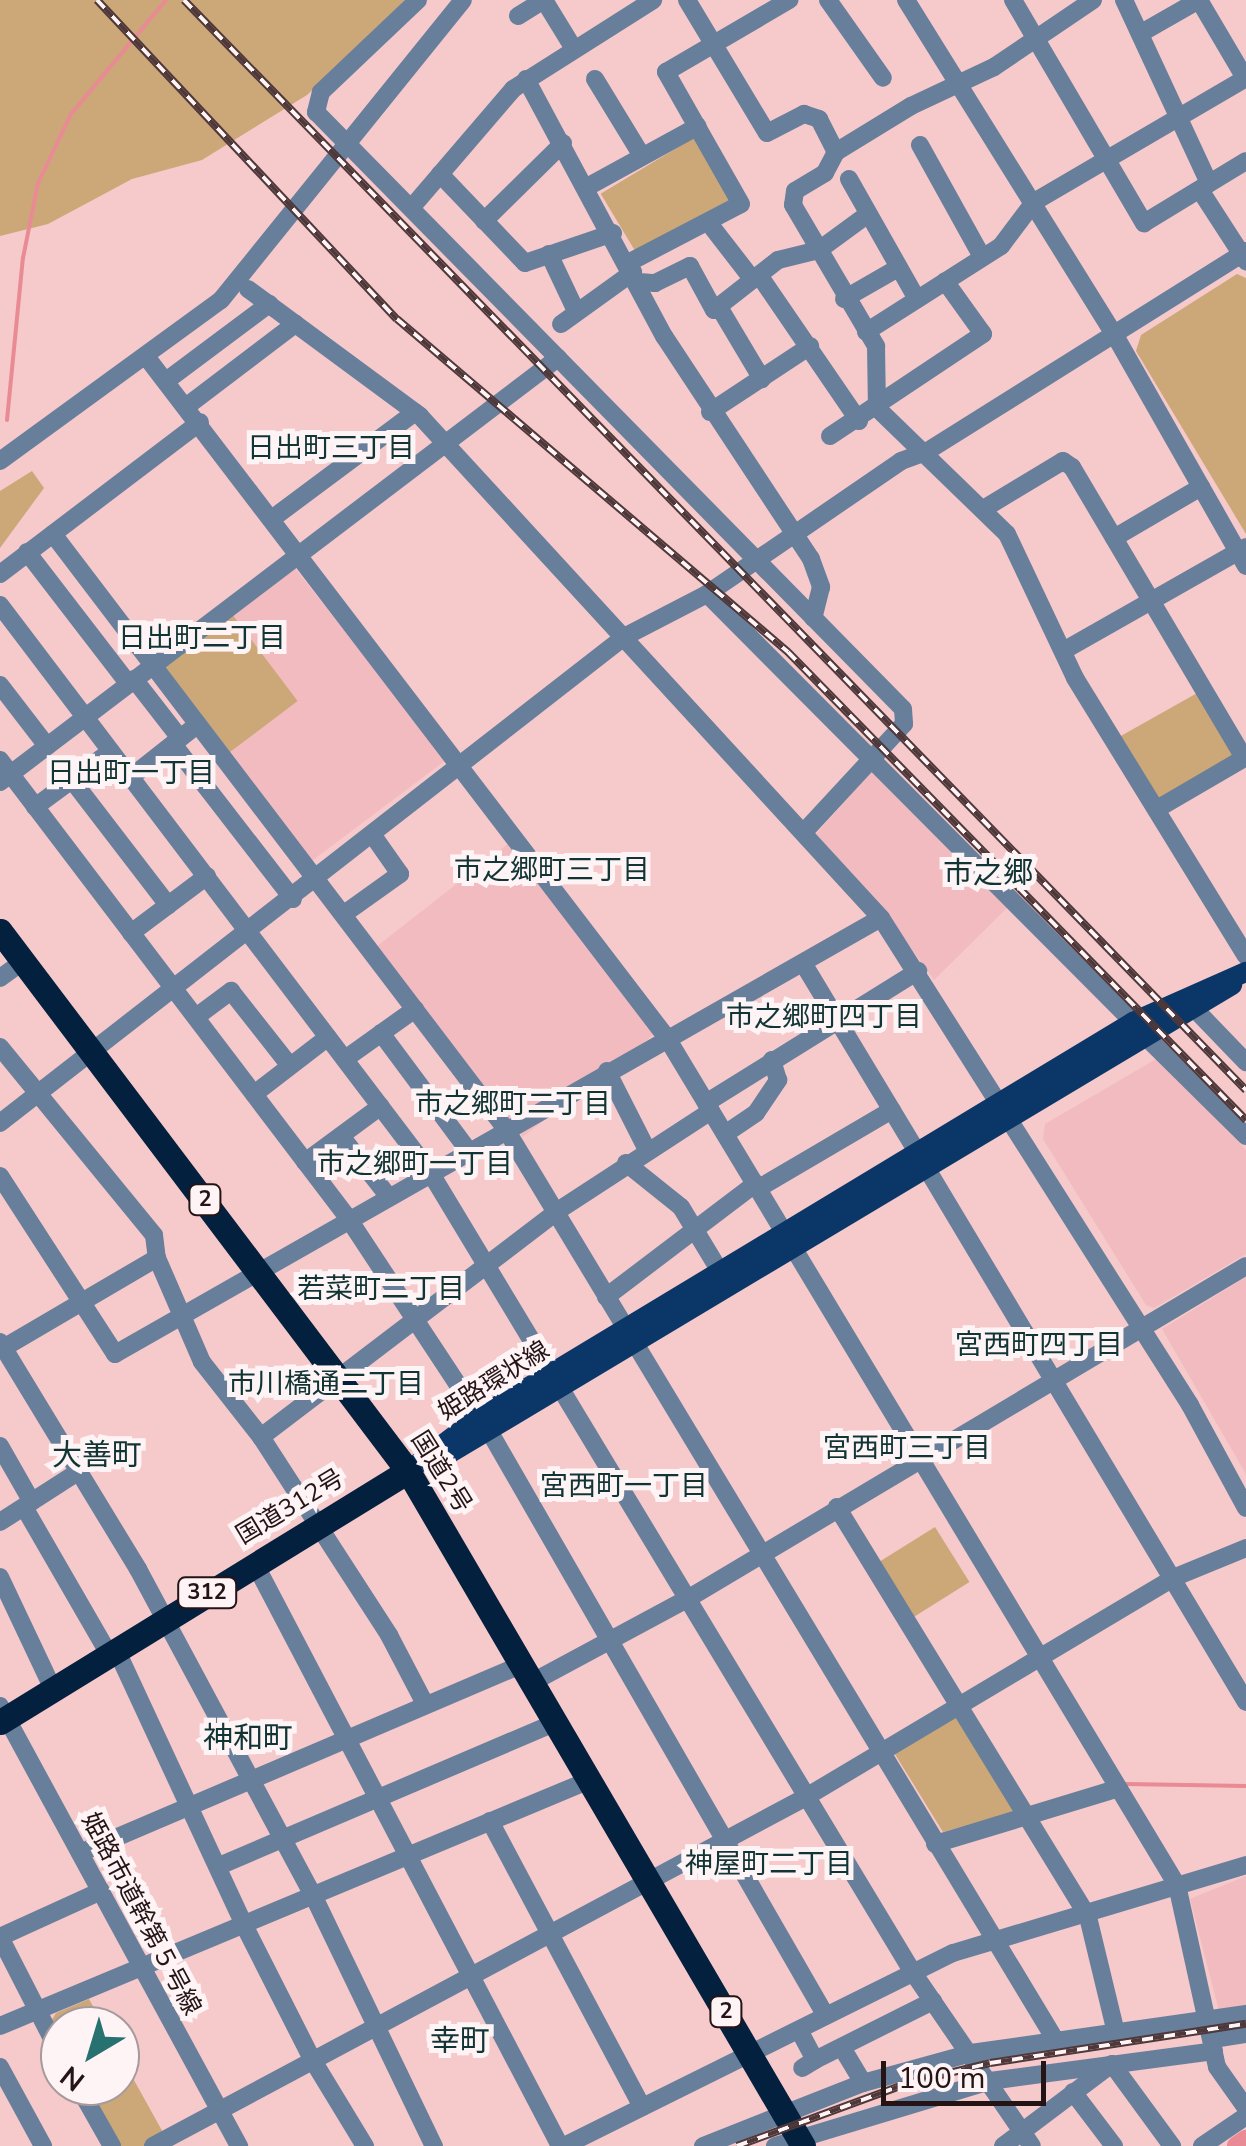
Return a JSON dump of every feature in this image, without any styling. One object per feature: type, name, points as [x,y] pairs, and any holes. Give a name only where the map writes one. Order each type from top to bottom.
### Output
[{"type":"highway","name":"国道2号","points":[[0,931],[408,1470],[644,1882],[645,1902],[744,2058],[778,2116],[789,2144]]},
{"type":"highway","name":"国道312号","points":[[2,1715],[52,1689],[408,1470]]},
{"type":"main road","name":"姫路環状線","points":[[408,1470],[431,1464],[483,1423],[922,1162],[1148,1038],[1191,1005],[1246,974]]},
{"type":"main road","name":"姫路環状線","points":[[1005,1114],[1133,1022],[1191,1005]]},
{"type":"main road","name":"姫路環状線","points":[[630,1336],[721,1273],[791,1241]]},
{"type":"street","points":[[418,0],[321,92],[316,112],[903,709],[904,724],[876,759],[804,832]]},
{"type":"street","points":[[3,460],[148,359],[221,300],[463,0]]},
{"type":"street","points":[[518,16],[544,0],[574,49]]},
{"type":"street","points":[[412,207],[526,79],[653,0]]},
{"type":"street","points":[[687,0],[767,133],[804,114],[820,119],[836,152]]},
{"type":"street","points":[[560,324],[620,288],[634,272],[708,222],[741,204],[666,72],[789,0]]},
{"type":"street","points":[[828,0],[882,78]]},
{"type":"street","points":[[906,0],[1113,332],[1243,555],[1063,651]]},
{"type":"street","points":[[1012,0],[1144,223],[1246,161]]},
{"type":"street","points":[[1093,0],[994,67],[959,82],[836,152],[825,173],[795,191],[793,205],[815,250],[876,346],[877,408],[985,508],[1007,534],[1063,651],[1246,956]]},
{"type":"street","points":[[0,1123],[464,768],[624,637],[707,594],[792,530],[1244,256],[1204,186],[1144,32],[1124,0]]},
{"type":"street","points":[[866,332],[1002,246],[1034,202],[1245,78],[1199,0],[1144,32]]},
{"type":"street","points":[[526,79],[710,412],[792,530],[821,587],[813,618]]},
{"type":"street","points":[[595,79],[642,156]]},
{"type":"street","points":[[588,186],[698,126]]},
{"type":"street","points":[[484,221],[564,142]]},
{"type":"street","points":[[920,145],[982,257]]},
{"type":"street","points":[[440,174],[525,263],[613,233]]},
{"type":"street","points":[[849,179],[916,299]]},
{"type":"street","points":[[634,272],[654,284],[690,266],[714,310],[778,260],[815,250],[868,214]]},
{"type":"street","points":[[708,222],[810,346],[859,421]]},
{"type":"street","points":[[549,254],[576,311]]},
{"type":"street","points":[[844,299],[898,268]]},
{"type":"street","points":[[830,436],[859,421],[983,334],[945,281]]},
{"type":"street","points":[[248,289],[415,412],[881,918],[1141,1326],[1246,1508]]},
{"type":"street","points":[[166,381],[269,304]]},
{"type":"street","points":[[720,307],[762,379]]},
{"type":"street","points":[[187,406],[295,324]]},
{"type":"street","points":[[710,412],[810,346]]},
{"type":"street","points":[[558,358],[47,746],[3,772],[35,807],[348,1218],[483,1423],[826,2016]]},
{"type":"street","points":[[148,359],[200,422],[667,1038],[1176,1884],[1217,2067],[1246,2108]]},
{"type":"street","points":[[273,518],[415,412]]},
{"type":"street","points":[[0,574],[200,422]]},
{"type":"street","points":[[985,508],[1064,461],[1245,758],[1158,809]]},
{"type":"street","points":[[1114,538],[1201,487]]},
{"type":"street","points":[[53,534],[506,1128],[935,1844],[1060,2040],[1069,2068]]},
{"type":"street","points":[[27,552],[177,741],[293,899]]},
{"type":"street","points":[[707,594],[876,759],[1133,1022]]},
{"type":"street","points":[[0,605],[430,1172],[912,1971],[1027,2138]]},
{"type":"street","points":[[0,685],[47,746]]},
{"type":"street","points":[[131,777],[198,724]]},
{"type":"street","points":[[35,807],[111,751]]},
{"type":"street","points":[[72,780],[168,905]]},
{"type":"street","points":[[344,914],[400,874],[374,837]]},
{"type":"street","points":[[131,933],[207,876]]},
{"type":"street","points":[[0,1176],[115,1354],[881,918]]},
{"type":"street","points":[[0,978],[23,961]]},
{"type":"street","points":[[803,963],[840,1018],[1050,1379],[1246,1702]]},
{"type":"street","points":[[261,1437],[556,1212],[772,1060],[918,971]]},
{"type":"street","points":[[196,1018],[231,991],[290,1066]]},
{"type":"street","points":[[1191,1005],[1246,1062]]},
{"type":"street","points":[[345,1059],[416,1009]]},
{"type":"street","points":[[381,1033],[468,1150]]},
{"type":"street","points":[[254,1094],[328,1038]]},
{"type":"street","points":[[1148,1038],[1246,1136]]},
{"type":"street","points":[[0,1047],[36,1096],[115,1183],[154,1235],[157,1258],[202,1362],[261,1437],[425,1704]]},
{"type":"street","points":[[725,1134],[756,1113],[778,1080],[772,1060]]},
{"type":"street","points":[[608,1071],[648,1150]]},
{"type":"street","points":[[305,1162],[381,1106]]},
{"type":"street","points":[[606,1297],[694,1234],[731,1197],[892,1110]]},
{"type":"street","points":[[341,1136],[388,1196]]},
{"type":"street","points":[[626,1163],[681,1207],[721,1273]]},
{"type":"street","points":[[157,1258],[81,1297],[1,1347],[164,1619],[247,1780],[314,1895],[434,2146]]},
{"type":"street","points":[[80,1853],[425,1704],[524,1675],[610,1639],[689,1598],[1050,1379],[1246,1266]]},
{"type":"street","points":[[0,1446],[190,1804],[245,1927],[312,2059],[365,2146]]},
{"type":"street","points":[[0,1522],[78,1472]]},
{"type":"street","points":[[837,1507],[1084,1912],[1116,2033]]},
{"type":"street","points":[[152,2146],[806,1796],[1172,1578],[1246,1548]]},
{"type":"street","points":[[255,1564],[474,1972],[562,2146],[912,1971],[994,1940],[1246,1865]]},
{"type":"street","points":[[0,1577],[52,1689]]},
{"type":"street","name":"姫路市道幹第５号線","points":[[2,1715],[239,2146]]},
{"type":"street","points":[[219,1866],[552,1724]]},
{"type":"street","points":[[0,2026],[245,1927],[407,1852],[585,1782]]},
{"type":"street","points":[[935,1844],[1120,1788]]},
{"type":"street","points":[[490,1821],[642,2108]]},
{"type":"street","points":[[40,2019],[0,1937],[101,1891]]},
{"type":"street","points":[[799,2030],[809,2064],[844,2051],[934,2001]]},
{"type":"street","points":[[703,2146],[863,2083],[971,2052],[1246,2014]]},
{"type":"street","points":[[789,2144],[990,2081],[1112,2064],[1214,2045],[1246,2034]]},
{"type":"street","points":[[844,2051],[863,2083]]},
{"type":"street","points":[[1003,2146],[1027,2138],[1073,2092],[1112,2064]]},
{"type":"street","points":[[1112,2064],[1172,2146]]},
{"type":"street","points":[[0,2067],[43,2146]]},
{"type":"street","points":[[1073,2092],[1114,2146]]},
{"type":"street","points":[[89,2106],[112,2146]]},
{"type":"street","points":[[1202,2146],[1246,2116]]},
{"type":"shaded area","points":[[0,0],[405,0],[307,95],[202,160],[132,179],[48,224],[0,236]]},
{"type":"shaded area","points":[[695,137],[733,200],[639,257],[601,194]]},
{"type":"shaded area","points":[[1237,274],[1246,278],[1246,534],[1136,351],[1141,335]]},
{"type":"shaded area","points":[[32,471],[44,488],[0,548],[0,491]]},
{"type":"shaded area","points":[[294,567],[446,760],[309,863],[226,754],[297,701],[232,614]]},
{"type":"shaded area","points":[[232,614],[298,701],[227,755],[161,668]]},
{"type":"shaded area","points":[[1199,692],[1234,752],[1231,759],[1164,800],[1156,798],[1119,737]]},
{"type":"shaded area","points":[[872,771],[1011,904],[934,980],[874,897],[816,834]]},
{"type":"shaded area","points":[[509,843],[657,1032],[523,1137],[375,948]]},
{"type":"shaded area","points":[[1158,1058],[1246,1150],[1246,1254],[1154,1308],[1146,1305],[1043,1139],[1045,1124]]},
{"type":"shaded area","points":[[1246,1277],[1246,1474],[1162,1329]]},
{"type":"shaded area","points":[[935,1527],[969,1582],[912,1618],[877,1563]]},
{"type":"shaded area","points":[[959,1712],[1016,1811],[943,1832],[893,1751]]},
{"type":"shaded area","points":[[1246,1876],[1246,2008],[1219,2011],[1190,1899]]},
{"type":"shaded area","points":[[89,1999],[93,2006],[72,2006]]},
{"type":"shaded area","points":[[140,2091],[165,2136],[145,2146],[119,2146],[97,2106],[140,2106]]},
{"type":"waterway","points":[[7,420],[23,258],[38,183],[71,114],[166,0]]},
{"type":"waterway","points":[[1126,1784],[1246,1786]]},
{"type":"waterway","points":[[1237,2146],[1246,2140]]},
{"type":"railway","points":[[97,0],[397,319],[788,652],[1246,1120]]},
{"type":"railway","points":[[184,0],[1246,1090]]},
{"type":"railway","points":[[737,2146],[908,2083],[990,2063],[1246,2024]]},
{"type":"district","name":"日出町三丁目","points":[[331,448]]},
{"type":"district","name":"日出町二丁目","points":[[202,638]]},
{"type":"district","name":"日出町一丁目","points":[[131,773]]},
{"type":"district","name":"市之郷町三丁目","points":[[552,870]]},
{"type":"district","name":"市之郷","points":[[988,874]]},
{"type":"district","name":"市之郷町四丁目","points":[[824,1017]]},
{"type":"district","name":"市之郷町二丁目","points":[[513,1104]]},
{"type":"district","name":"市之郷町一丁目","points":[[415,1164]]},
{"type":"district","name":"若菜町二丁目","points":[[381,1289]]},
{"type":"district","name":"宮西町四丁目","points":[[1039,1345]]},
{"type":"district","name":"市川橋通二丁目","points":[[326,1384]]},
{"type":"district","name":"宮西町三丁目","points":[[907,1448]]},
{"type":"district","name":"大善町","points":[[97,1456]]},
{"type":"district","name":"宮西町一丁目","points":[[624,1486]]},
{"type":"district","name":"神和町","points":[[248,1739]]},
{"type":"district","name":"神屋町二丁目","points":[[769,1864]]},
{"type":"district","name":"幸町","points":[[460,2042]]}]
